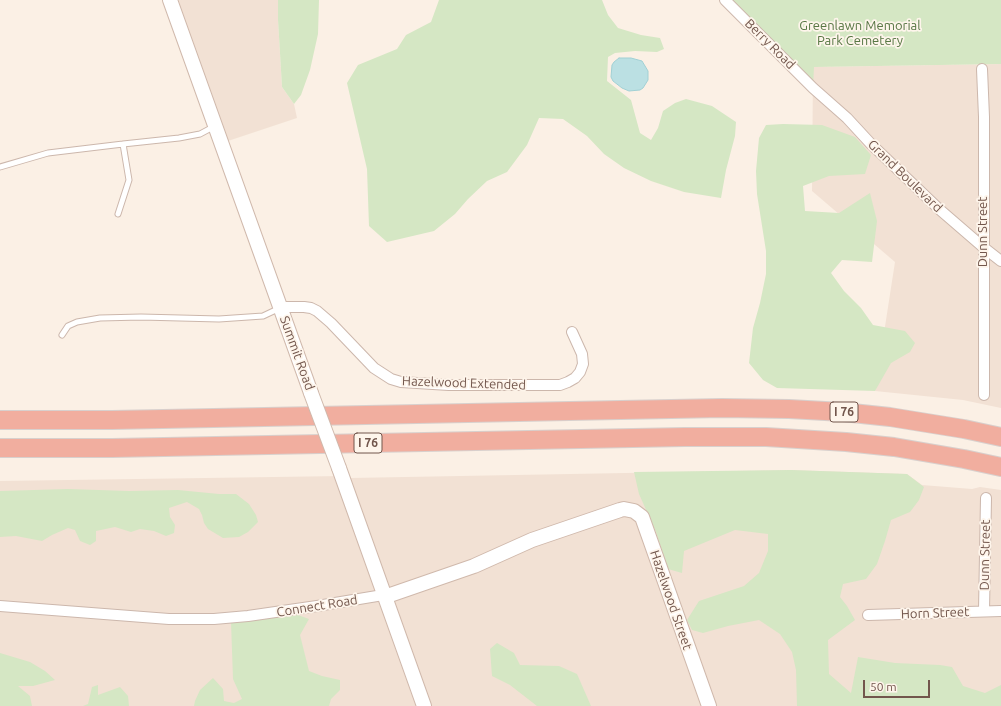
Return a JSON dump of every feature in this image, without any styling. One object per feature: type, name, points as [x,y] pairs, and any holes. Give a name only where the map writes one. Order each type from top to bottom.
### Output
[{"type":"highway","name":"I 76","points":[[0,420],[112,420],[789,408],[890,417],[1001,435]]},
{"type":"highway","name":"I 76","points":[[0,448],[112,448],[766,437],[846,442],[894,447],[1001,467]]},
{"type":"street","name":"Summit Road","points":[[170,0],[424,706]]},
{"type":"street","name":"Berry Road","points":[[725,0],[813,88]]},
{"type":"street","name":"Dunn Street","points":[[982,68],[984,117],[984,395]]},
{"type":"street","name":"Grand Boulevard","points":[[813,88],[847,118],[871,144],[939,209],[1001,261]]},
{"type":"street","name":"Hazelwood Extended","points":[[281,307],[304,307],[317,311],[331,323],[374,368],[391,379],[401,382],[449,385],[560,385],[575,378],[580,372],[583,364],[582,354],[572,332]]},
{"type":"street","name":"Dunn Street","points":[[984,611],[986,498]]},
{"type":"street","name":"Hazelwood Street","points":[[620,510],[629,509],[642,517],[709,706]]},
{"type":"street","name":"Connect Road","points":[[0,606],[169,619],[214,619],[248,616],[390,595],[474,566],[532,540],[620,510]]},
{"type":"street","name":"Horn Street","points":[[868,615],[1001,611]]},
{"type":"lane","points":[[0,167],[48,152],[179,138],[200,134],[216,125]]},
{"type":"lane","points":[[118,214],[129,180],[123,144]]},
{"type":"lane","points":[[62,335],[68,326],[76,322],[100,318],[141,317],[219,319],[263,316],[281,307]]},
{"type":"shaded area","points":[[170,0],[278,0],[282,87],[294,104],[297,118],[222,143]]},
{"type":"shaded area","points":[[1001,64],[1001,408],[963,400],[875,391],[895,262],[812,191],[813,67]]},
{"type":"shaded area","points":[[791,470],[907,474],[922,485],[972,489],[980,487],[1001,490],[1001,706],[0,706],[0,481],[342,476],[350,478]]},
{"type":"green space","points":[[278,0],[319,0],[318,34],[310,70],[301,95],[294,104],[282,87]]},
{"type":"green space","points":[[439,0],[602,0],[608,15],[618,28],[641,35],[660,38],[664,49],[657,52],[635,51],[615,53],[608,57],[607,81],[631,100],[640,133],[651,140],[658,128],[663,111],[675,103],[686,99],[712,106],[736,122],[735,136],[726,170],[721,198],[684,192],[651,181],[624,168],[604,154],[587,136],[563,119],[539,118],[527,145],[507,172],[487,181],[455,214],[434,231],[387,242],[369,226],[367,169],[347,83],[358,65],[397,49],[406,35],[431,22]]},
{"type":"green space","name":"Greenlawn Memorial Park Cemetery","points":[[725,0],[1001,0],[1001,64],[814,67],[813,88]]},
{"type":"green space","points":[[766,125],[822,125],[855,137],[871,155],[865,174],[829,176],[803,186],[805,211],[839,213],[870,193],[877,221],[872,262],[842,260],[831,273],[844,291],[861,308],[873,325],[905,331],[915,343],[910,352],[891,363],[875,391],[777,388],[763,380],[749,363],[753,328],[766,274],[766,251],[757,194],[756,171],[759,138]]},
{"type":"green space","points":[[791,470],[907,474],[924,487],[919,500],[910,512],[891,520],[877,564],[866,579],[843,584],[840,597],[855,620],[828,640],[829,674],[851,693],[858,657],[895,663],[952,667],[963,686],[985,693],[1001,685],[1001,706],[797,706],[796,670],[792,652],[780,634],[759,620],[703,633],[692,630],[687,620],[699,601],[744,586],[759,573],[768,551],[768,534],[735,530],[684,551],[682,573],[668,569],[656,532],[639,494],[634,472]]},
{"type":"green space","points":[[68,489],[129,491],[178,490],[236,494],[249,504],[256,515],[258,522],[248,532],[239,537],[223,538],[208,529],[199,509],[187,502],[169,508],[170,517],[175,525],[174,533],[166,536],[154,531],[140,529],[131,532],[115,527],[96,531],[96,541],[90,545],[80,541],[75,530],[68,528],[42,541],[16,536],[0,537],[0,491]]},
{"type":"green space","points":[[298,615],[309,619],[300,635],[309,671],[340,680],[340,690],[331,699],[329,706],[194,706],[200,690],[213,678],[223,689],[224,701],[234,703],[242,699],[233,679],[231,622]]},
{"type":"green space","points":[[497,643],[514,653],[520,665],[559,666],[577,674],[591,706],[537,706],[510,685],[492,676],[490,649]]},
{"type":"green space","points":[[0,653],[30,662],[45,671],[55,680],[33,686],[18,686],[30,696],[32,706],[0,706]]},
{"type":"green space","points":[[98,685],[98,695],[120,687],[128,696],[129,706],[83,706],[88,704],[92,687]]},
{"type":"water","points":[[619,58],[631,58],[642,61],[648,71],[648,80],[643,88],[640,90],[629,91],[613,81],[611,77],[612,65]]}]
